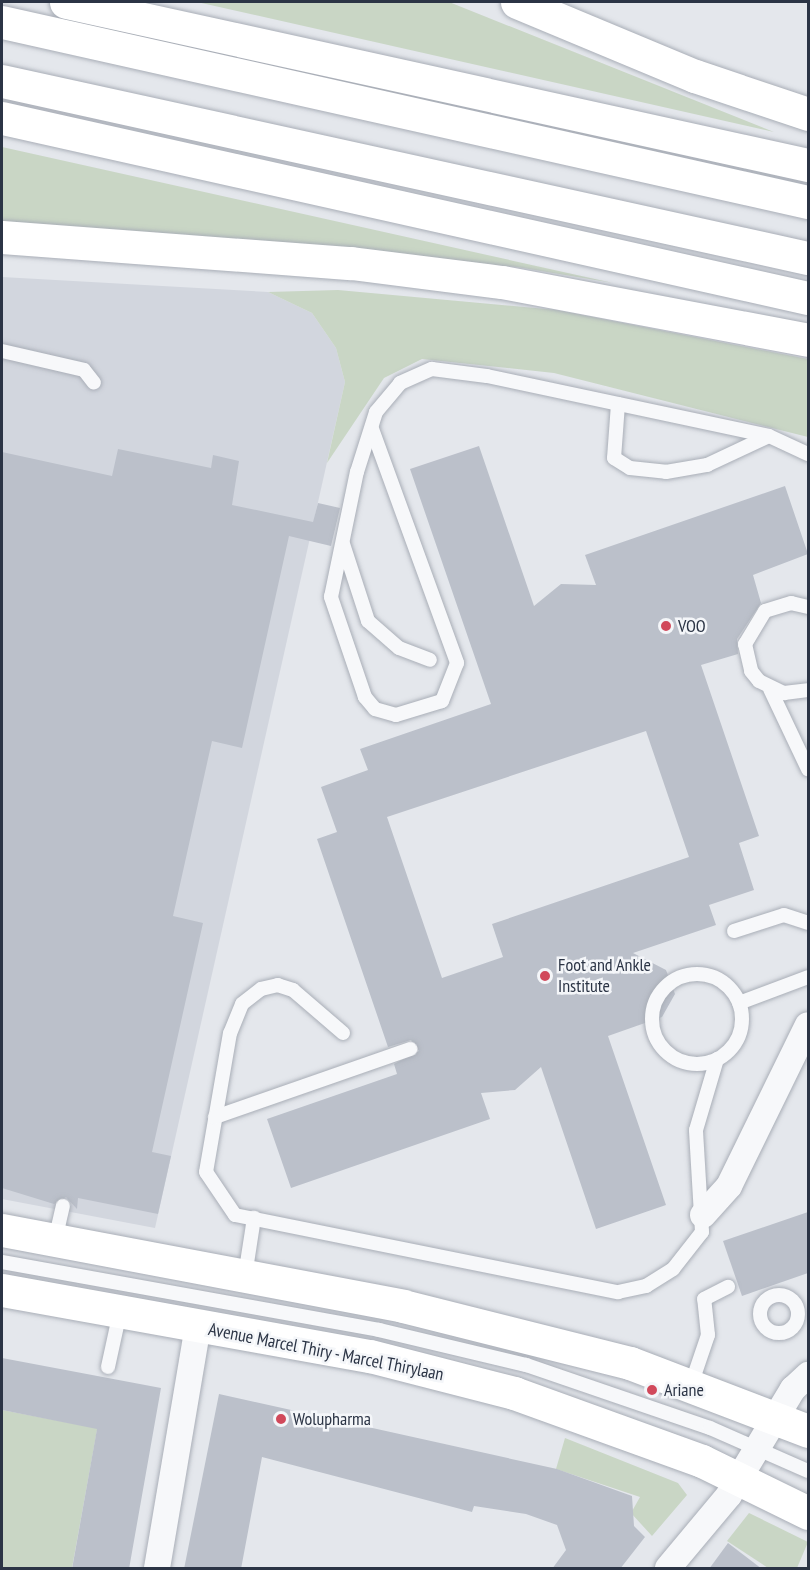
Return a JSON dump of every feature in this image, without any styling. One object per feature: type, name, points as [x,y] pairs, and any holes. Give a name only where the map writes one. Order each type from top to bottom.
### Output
[{"type":"main road","points":[[66,2],[808,165]]},
{"type":"main road","points":[[517,2],[695,76],[808,114]]},
{"type":"main road","points":[[2,22],[808,202]]},
{"type":"main road","points":[[2,81],[808,258]]},
{"type":"main road","points":[[2,118],[808,298]]},
{"type":"main road","points":[[2,237],[351,262],[502,282],[808,340]]},
{"type":"main road","points":[[2,1230],[245,1278],[403,1306],[630,1363],[808,1431]]},
{"type":"main road","name":"Avenue Marcel Thiry - Marcel Thirylaan","points":[[2,1290],[370,1356],[504,1390],[738,1479],[808,1513]]},
{"type":"street","points":[[703,1215],[729,1186],[808,1024]]},
{"type":"street","points":[[157,1569],[198,1326]]},
{"type":"street","points":[[668,1569],[738,1479],[776,1418],[808,1375]]},
{"type":"lane","points":[[2,351],[84,370],[94,383]]},
{"type":"lane","points":[[372,429],[457,663],[442,701],[396,715],[375,709],[365,697],[331,597],[342,542],[376,412],[400,383],[432,369],[618,404],[769,436],[808,454]]},
{"type":"lane","points":[[618,404],[614,458],[630,468],[666,472],[707,465],[769,436]]},
{"type":"lane","points":[[342,542],[368,621],[399,648],[430,660]]},
{"type":"lane","points":[[808,607],[778,605],[749,631],[746,658],[770,689],[808,769]]},
{"type":"lane","points":[[770,689],[808,690]]},
{"type":"lane","points":[[734,931],[784,915],[808,923]]},
{"type":"lane","points":[[343,1033],[294,990],[261,989],[242,1004],[230,1033],[206,1172],[235,1215],[618,1292],[646,1286],[673,1269],[702,1232],[703,1215],[696,1130],[717,1059],[741,1029],[740,1003],[723,982],[698,973],[672,981],[655,1001],[653,1028],[666,1051],[690,1063],[717,1059]]},
{"type":"lane","points":[[740,1003],[808,977]]},
{"type":"lane","points":[[215,1116],[410,1049]]},
{"type":"lane","points":[[55,1240],[63,1206]]},
{"type":"lane","points":[[245,1278],[254,1218]]},
{"type":"lane","name":"Avenue Marcel Thiry - Marcel Thirylaan","points":[[2,1262],[379,1330],[515,1362],[596,1386],[808,1471]]},
{"type":"lane","points":[[691,1385],[708,1335],[704,1299],[728,1287]]},
{"type":"lane","points":[[108,1367],[120,1312]]},
{"type":"shaded area","points":[[2,277],[268,292],[312,313],[336,348],[345,382],[155,1228],[2,1199]]},
{"type":"green space","points":[[197,2],[449,2],[774,132]]},
{"type":"green space","points":[[2,147],[613,283],[517,267],[2,224]]},
{"type":"green space","points":[[338,290],[557,310],[808,359],[808,437],[554,373],[422,359],[384,378],[327,463],[345,382],[336,348],[312,313],[268,292]]},
{"type":"green space","points":[[2,1410],[86,1426],[99,1419],[72,1568],[2,1568]]},
{"type":"green space","points":[[565,1438],[678,1483],[687,1495],[652,1536],[631,1513],[640,1497],[556,1469]]},
{"type":"green space","points":[[749,1513],[808,1542],[797,1568],[768,1568],[727,1541]]},
{"type":"building","points":[[479,446],[534,606],[561,584],[596,585],[585,555],[785,486],[808,554],[753,575],[761,603],[737,639],[738,654],[701,665],[759,836],[739,843],[754,890],[709,905],[716,925],[633,953],[666,970],[675,994],[662,1017],[608,1036],[666,1205],[596,1229],[541,1067],[515,1090],[481,1093],[490,1119],[291,1188],[267,1119],[397,1074],[394,1064],[419,1051],[411,1040],[388,1047],[317,839],[337,832],[321,787],[368,770],[360,749],[491,704],[410,469]],"holes":[[[646,731],[689,857],[492,924],[503,957],[442,978],[387,817]]]},
{"type":"building","points":[[118,449],[211,468],[213,455],[239,461],[232,505],[313,522],[318,503],[340,508],[331,546],[289,536],[242,748],[212,741],[173,916],[203,923],[152,1152],[171,1156],[158,1214],[78,1198],[77,1209],[66,1197],[54,1204],[2,1188],[2,452],[112,476]]},
{"type":"building","points":[[808,1212],[808,1273],[742,1296],[723,1241]]},
{"type":"building","points":[[2,1358],[161,1388],[129,1569],[72,1569],[97,1429],[2,1410]]},
{"type":"building","points":[[219,1394],[557,1469],[632,1496],[634,1526],[645,1537],[620,1569],[552,1569],[566,1550],[557,1525],[526,1514],[474,1506],[472,1512],[262,1457],[241,1569],[184,1569]]},
{"type":"building","points":[[728,1543],[762,1569],[709,1569]]},
{"type":"place","name":"VOO","points":[[666,626]]},
{"type":"place","name":"Foot and Ankle Institute","points":[[545,976]]},
{"type":"place","name":"Ariane","points":[[652,1390]]},
{"type":"place","name":"Wolupharma","points":[[281,1419]]}]
